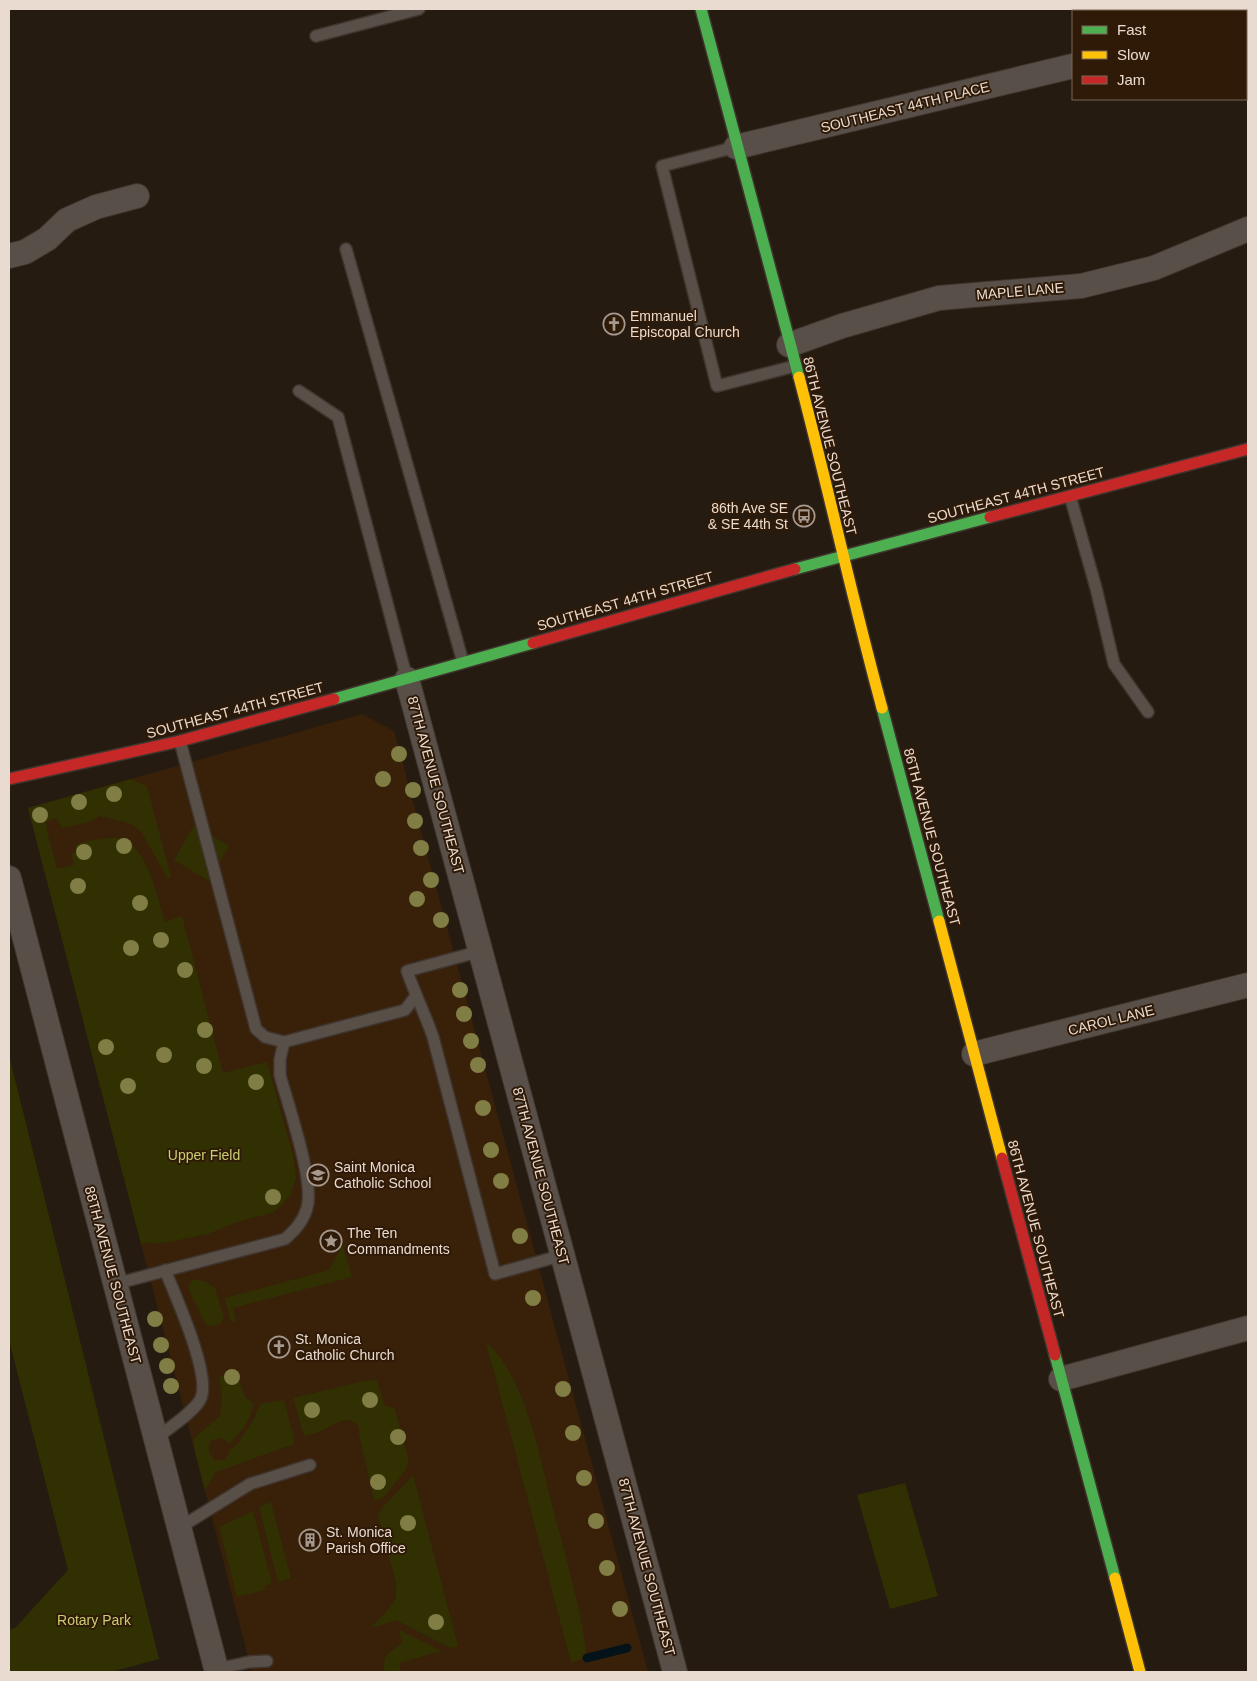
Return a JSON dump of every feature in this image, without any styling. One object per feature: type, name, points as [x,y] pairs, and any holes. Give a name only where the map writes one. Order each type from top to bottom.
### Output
[{"type":"street","name":"86TH AVENUE SOUTHEAST","points":[[701,9],[736,147],[818,450],[842,556],[1140,1672]]},
{"type":"street","name":"SOUTHEAST 44TH PLACE","points":[[736,147],[1072,66]]},
{"type":"street","points":[[9,256],[25,252],[47,239],[67,220],[96,207],[137,196]]},
{"type":"street","name":"MAPLE LANE","points":[[792,356],[852,324],[939,298],[1081,286],[1154,268],[1248,229]]},
{"type":"street","name":"SOUTHEAST 44TH STREET","points":[[9,779],[180,741],[842,556],[1248,449]]},
{"type":"street","name":"87TH AVENUE SOUTHEAST","points":[[407,679],[675,1672]]},
{"type":"street","name":"88TH AVENUE SOUTHEAST","points":[[9,878],[217,1671]]},
{"type":"street","name":"CAROL LANE","points":[[974,1054],[1248,985]]},
{"type":"street","points":[[1061,1380],[1248,1328]]},
{"type":"lane","points":[[316,36],[419,9]]},
{"type":"lane","points":[[736,147],[662,166],[717,386],[792,356]]},
{"type":"lane","points":[[346,248],[463,662]]},
{"type":"lane","points":[[299,391],[338,417],[407,679]]},
{"type":"lane","points":[[1070,496],[1096,588],[1114,664],[1148,712]]},
{"type":"lane","points":[[180,741],[256,1028],[266,1037],[284,1042],[405,1010],[416,997]]},
{"type":"lane","points":[[481,951],[407,971],[433,1036],[495,1274],[563,1255]]},
{"type":"lane","points":[[115,1284],[285,1239],[299,1226],[308,1207],[308,1180],[280,1075],[280,1059],[284,1042]]},
{"type":"lane","points":[[156,1438],[194,1407],[200,1400],[203,1391],[203,1377],[187,1324],[165,1270]]},
{"type":"lane","points":[[179,1528],[250,1484],[310,1465]]},
{"type":"lane","points":[[217,1671],[249,1662],[267,1661]]},
{"type":"shaded area","name":"Saint Monica Catholic School","points":[[362,714],[394,731],[648,1672],[252,1672],[28,808]]},
{"type":"green space","name":"Upper Field","points":[[131,779],[147,786],[171,877],[168,879],[142,833],[132,824],[100,816],[89,822],[62,828],[56,818],[46,822],[57,869],[74,865],[71,854],[76,852],[75,845],[85,842],[117,838],[127,841],[136,849],[149,872],[165,922],[182,916],[223,1073],[267,1062],[293,1155],[296,1178],[291,1194],[272,1213],[237,1222],[208,1234],[152,1244],[150,1242],[141,1244],[28,808]]},
{"type":"green space","points":[[194,825],[229,846],[209,881],[174,860]]},
{"type":"green space","name":"Rotary Park","points":[[9,1055],[159,1659],[111,1672],[9,1672],[9,1630],[15,1628],[68,1570],[9,1340]]},
{"type":"green space","points":[[343,1245],[352,1277],[233,1308],[236,1321],[231,1322],[225,1298],[329,1270]]},
{"type":"green space","points":[[196,1279],[206,1282],[215,1288],[224,1318],[220,1324],[210,1326],[203,1320],[189,1291],[189,1284]]},
{"type":"green space","points":[[486,1342],[500,1357],[511,1375],[530,1420],[573,1583],[587,1658],[571,1662]]},
{"type":"green space","points":[[237,1372],[245,1397],[253,1403],[251,1414],[241,1431],[228,1444],[227,1441],[220,1438],[211,1441],[209,1450],[212,1457],[217,1461],[226,1459],[230,1450],[239,1442],[254,1419],[260,1404],[284,1400],[294,1444],[216,1472],[205,1490],[193,1439],[220,1416],[222,1397],[219,1377]]},
{"type":"green space","points":[[377,1380],[384,1405],[395,1409],[409,1461],[405,1471],[388,1492],[377,1500],[374,1499],[359,1435],[359,1427],[346,1420],[304,1436],[293,1398],[364,1381]]},
{"type":"green space","points":[[413,1475],[458,1646],[450,1648],[396,1620],[370,1627],[391,1606],[396,1593],[396,1583],[378,1516],[383,1507]]},
{"type":"green space","points":[[905,1483],[938,1596],[890,1609],[857,1495]]},
{"type":"green space","points":[[271,1502],[291,1578],[278,1582],[259,1507]]},
{"type":"green space","points":[[253,1511],[272,1583],[264,1586],[265,1590],[237,1597],[219,1527]]},
{"type":"green space","points":[[399,1630],[441,1651],[399,1663],[401,1672],[384,1672],[386,1657],[402,1643]]},
{"type":"waterway","points":[[587,1658],[627,1648]]},
{"type":"traffic: fast","points":[[701,9],[799,377]]},
{"type":"traffic: fast","points":[[795,569],[990,517]]},
{"type":"traffic: fast","points":[[334,699],[533,643]]},
{"type":"traffic: fast","points":[[882,708],[939,921]]},
{"type":"traffic: fast","points":[[1055,1355],[1115,1578]]},
{"type":"traffic: slow","points":[[799,377],[882,708]]},
{"type":"traffic: slow","points":[[939,921],[1002,1158]]},
{"type":"traffic: slow","points":[[1115,1578],[1140,1672]]},
{"type":"traffic: jam","points":[[990,517],[1248,449]]},
{"type":"traffic: jam","points":[[533,643],[795,569]]},
{"type":"traffic: jam","points":[[9,779],[180,741],[334,699]]},
{"type":"traffic: jam","points":[[1002,1158],[1055,1355]]},
{"type":"place","name":"Emmanuel Episcopal Church","points":[[614,324]]},
{"type":"place","name":"86th Ave SE & SE 44th St","points":[[804,516]]},
{"type":"place","name":"Saint Monica Catholic School","points":[[318,1175]]},
{"type":"place","name":"The Ten Commandments","points":[[331,1241]]},
{"type":"place","name":"St. Monica Catholic Church","points":[[279,1347]]},
{"type":"place","name":"St. Monica Parish Office","points":[[310,1540]]}]
